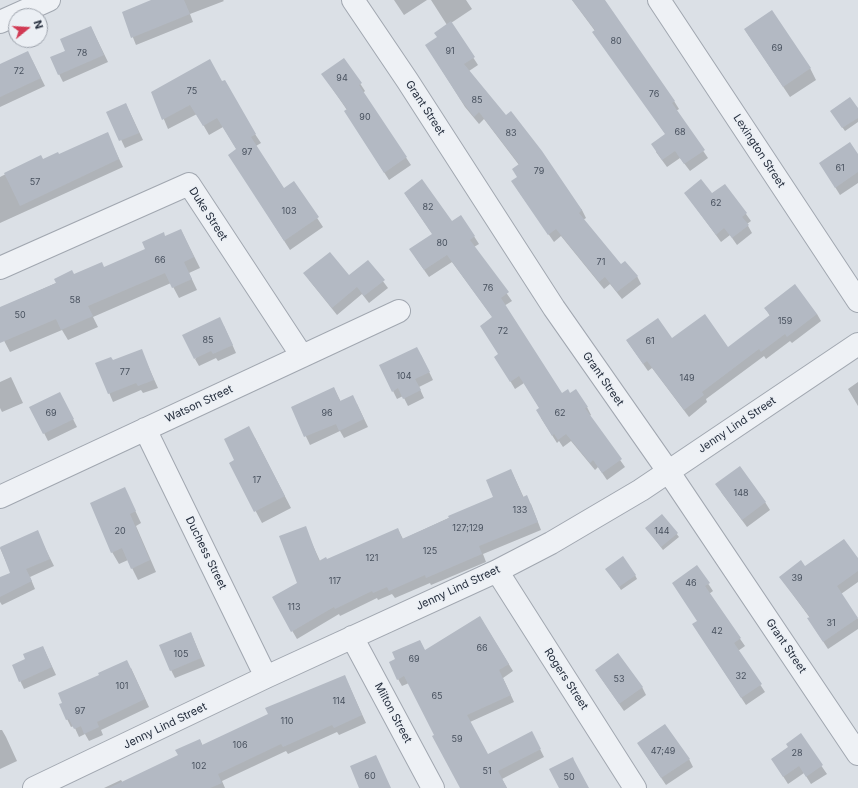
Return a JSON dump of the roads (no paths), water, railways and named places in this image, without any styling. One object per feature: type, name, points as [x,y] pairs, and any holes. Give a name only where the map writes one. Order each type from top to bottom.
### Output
[{"type":"street","points":[[0,22],[49,0]]},
{"type":"street","name":"Grant Street","points":[[353,0],[408,80],[554,308],[668,471],[858,754]]},
{"type":"street","name":"Lexington Street","points":[[659,0],[858,301]]},
{"type":"street","name":"Duke Street","points":[[0,268],[188,184],[302,356]]},
{"type":"street","name":"Watson Street","points":[[0,497],[399,311]]},
{"type":"street","name":"Jenny Lind Street","points":[[34,788],[266,677],[497,571],[602,514],[858,344]]},
{"type":"street","name":"Duchess Street","points":[[145,429],[266,677]]},
{"type":"street","name":"Rogers Street","points":[[497,571],[635,788]]},
{"type":"street","name":"Milton Street","points":[[352,637],[433,788]]}]
